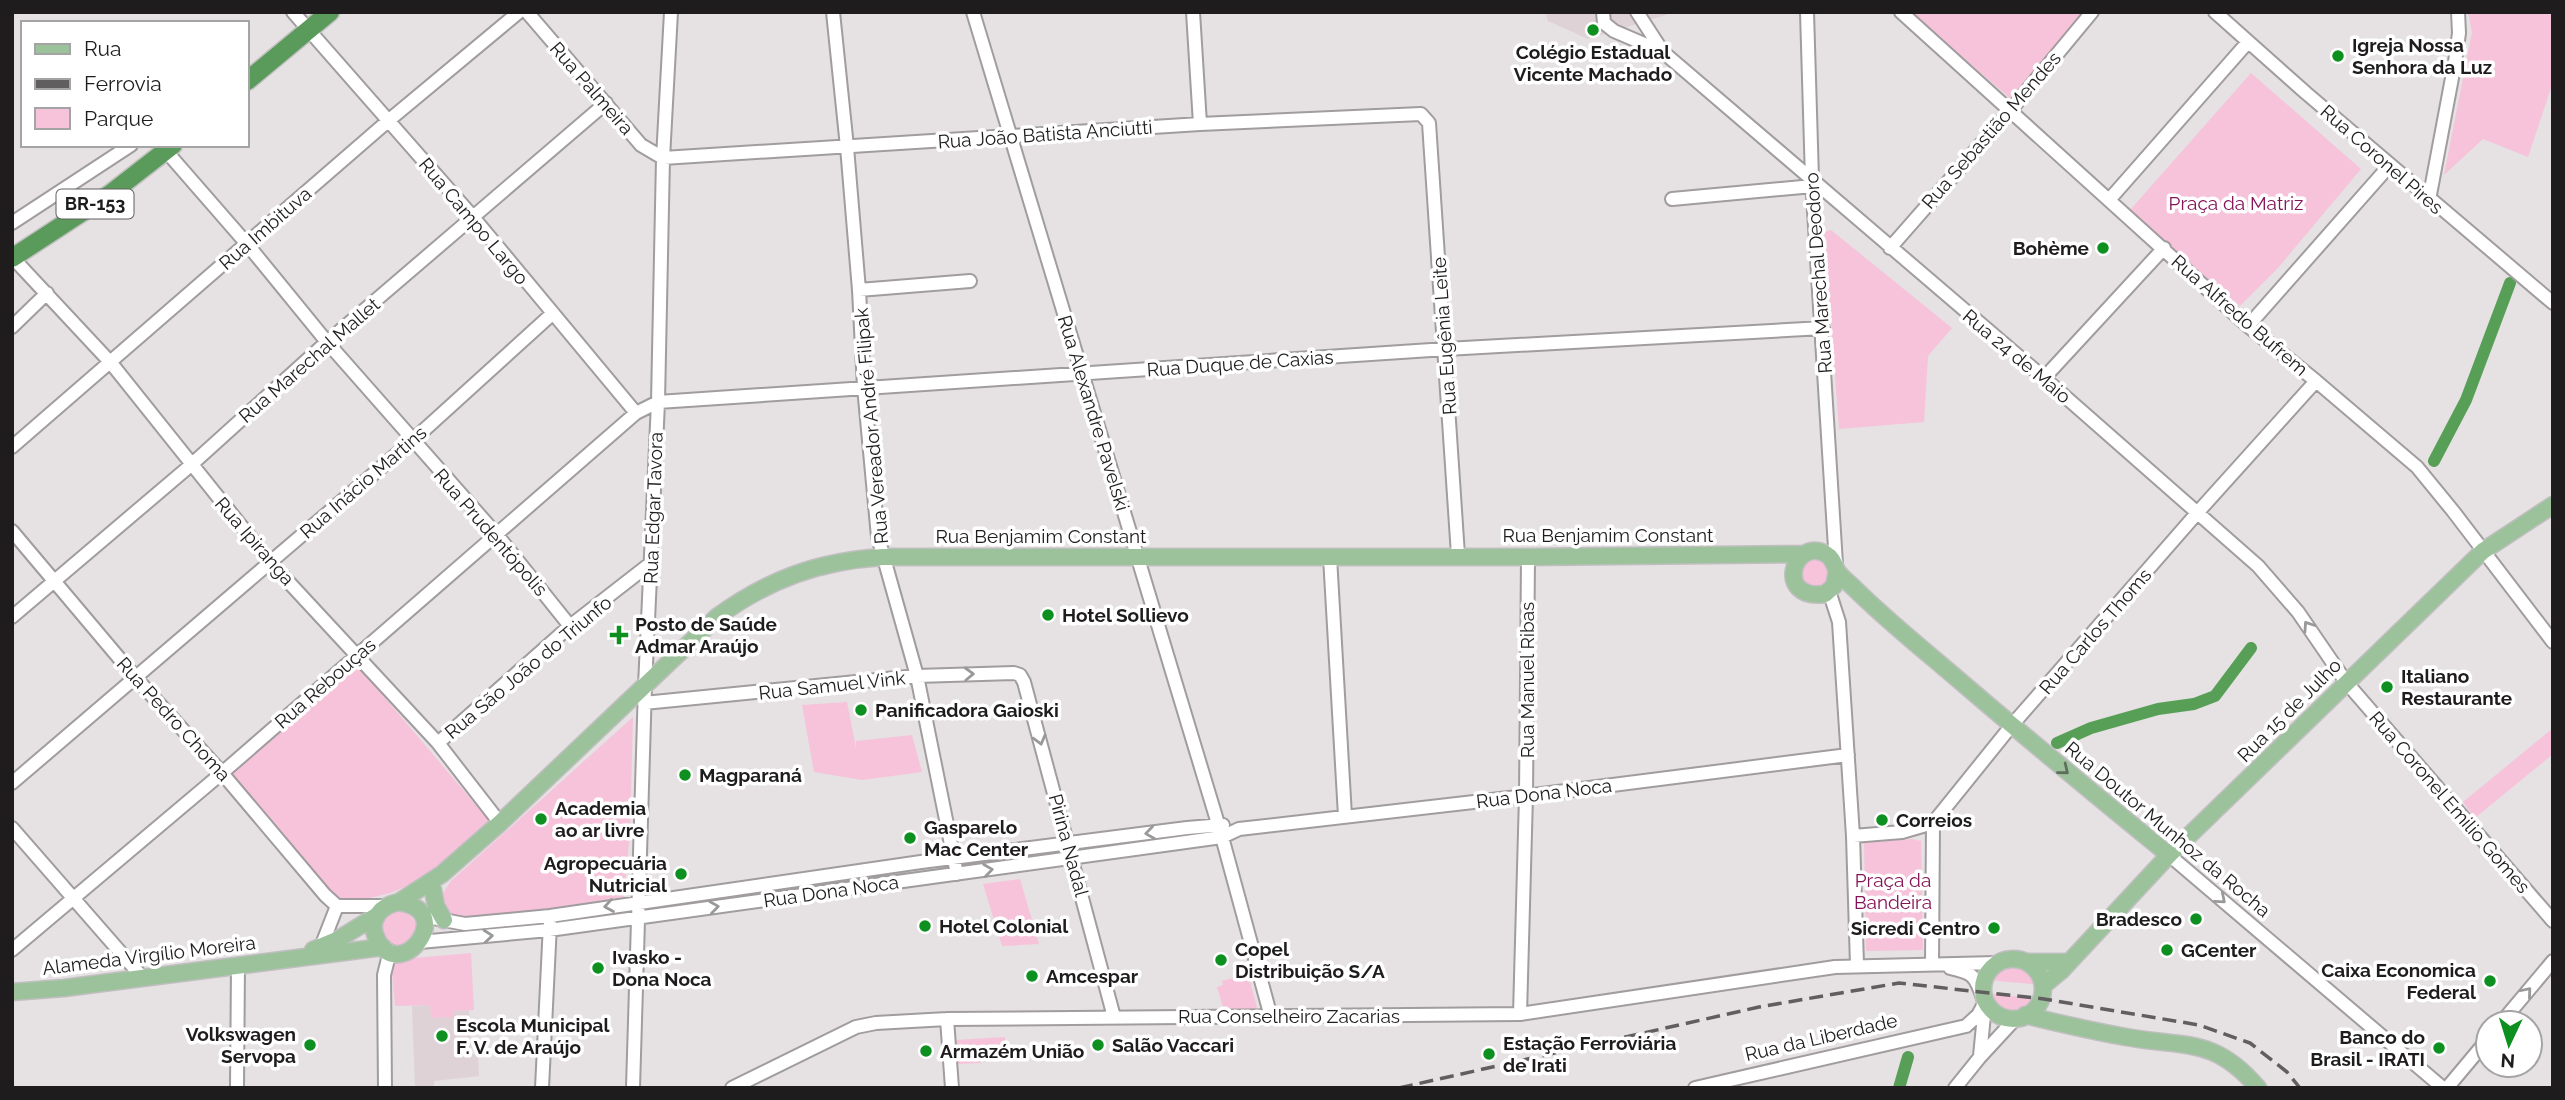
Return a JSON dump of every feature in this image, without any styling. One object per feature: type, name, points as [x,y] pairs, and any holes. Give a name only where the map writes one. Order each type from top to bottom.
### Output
[{"type":"highway","points":[[248,80],[330,12]]},
{"type":"highway","name":"BR-153","points":[[13,257],[110,194],[170,148]]},
{"type":"main road","name":"Rua 15 de Julho","points":[[2044,992],[2068,962],[2169,855],[2346,682],[2483,551],[2553,505]]},
{"type":"main road","name":"Rua Benjamim Constant","points":[[387,908],[442,874],[717,617],[745,597],[778,580],[818,566],[849,559],[883,557],[1528,557],[1811,553]]},
{"type":"main road","points":[[1811,553],[1831,558],[1834,578],[1825,594],[1808,595],[1796,586],[1793,572],[1795,565],[1811,553]]},
{"type":"main road","name":"Rua Benjamim Constant","points":[[1756,555],[1793,572]]},
{"type":"main road","name":"Rua Doutor Munhoz da Rocha","points":[[1834,578],[1867,601],[2169,855]]},
{"type":"main road","name":"Rua Benjamim Constant","points":[[421,914],[442,874]]},
{"type":"main road","points":[[433,890],[436,906],[444,920]]},
{"type":"main road","points":[[407,903],[421,914],[424,935],[420,942],[407,952],[386,949],[374,933],[387,908],[407,903]]},
{"type":"main road","name":"Alameda Virgílio Moreira","points":[[291,958],[337,940],[387,908]]},
{"type":"main road","name":"Alameda Virgílio Moreira","points":[[12,992],[386,949]]},
{"type":"main road","points":[[2068,962],[2007,959],[1996,963],[1988,971],[1983,987],[1984,1000],[1996,1015],[2021,1017],[2130,1038],[2192,1044],[2216,1053],[2232,1063],[2258,1088]]},
{"type":"main road","points":[[2029,962],[2038,969],[2044,992],[2076,1027]]},
{"type":"main road","points":[[2021,1017],[2032,1012],[2044,992]]},
{"type":"street","name":"Rua Campo Largo","points":[[293,12],[474,217],[636,414]]},
{"type":"street","name":"Rua Imbituva","points":[[12,447],[388,121],[519,12]]},
{"type":"street","name":"Rua Palmeira","points":[[527,12],[641,145],[663,158]]},
{"type":"street","name":"Rua Edgar Tavora","points":[[633,1088],[645,686],[658,401],[663,158],[671,12]]},
{"type":"street","name":"Rua Vereador André Filipak","points":[[833,12],[847,147],[878,537],[917,676],[957,874]]},
{"type":"street","name":"Rua Alexandre Pavelski","points":[[973,12],[1220,831],[1271,1017]]},
{"type":"street","points":[[1194,12],[1200,124]]},
{"type":"street","name":"Rua 24 de Maio","points":[[1603,12],[1604,23],[1614,30],[1663,52]]},
{"type":"street","name":"Rua 24 de Maio","points":[[1637,12],[1663,52],[2044,378],[2258,566],[2298,612],[2346,682]]},
{"type":"street","name":"Rua Marechal Deodoro","points":[[1807,12],[1812,182],[1834,578],[1853,836],[1857,965]]},
{"type":"street","name":"Rua Alfredo Bufrem","points":[[1901,12],[2248,326],[2417,467],[2553,642]]},
{"type":"street","name":"Rua Sebastião Mendes","points":[[1890,247],[2010,111],[2092,12]]},
{"type":"street","name":"Rua Coronel Pires","points":[[2214,12],[2553,303]]},
{"type":"street","points":[[2430,200],[2455,62],[2459,33],[2458,12]]},
{"type":"street","points":[[2109,200],[2248,42]]},
{"type":"street","name":"Rua Marechal Mallet","points":[[12,617],[191,465],[327,342],[606,103]]},
{"type":"street","name":"Rua João Batista Anciutti","points":[[663,158],[1200,124],[1420,114],[1426,117]]},
{"type":"street","name":"Rua Eugênia Leite","points":[[1426,117],[1429,123],[1446,349],[1458,555]]},
{"type":"street","points":[[12,223],[128,147]]},
{"type":"street","name":"Rua Prudentópolis","points":[[170,148],[327,342],[497,535],[570,625]]},
{"type":"street","points":[[2248,326],[2390,165]]},
{"type":"street","points":[[1672,199],[1812,182]]},
{"type":"street","points":[[2044,378],[2164,248]]},
{"type":"street","name":"Rua Ipiranga","points":[[13,257],[111,363],[270,562],[438,743],[500,822]]},
{"type":"street","points":[[859,290],[970,281]]},
{"type":"street","points":[[12,327],[47,293]]},
{"type":"street","name":"Rua Inácio Martins","points":[[12,783],[412,441],[552,314]]},
{"type":"street","name":"Rua Duque de Caxias","points":[[658,401],[1446,349],[1822,328]]},
{"type":"street","name":"Rua Carlos Thoms","points":[[1933,824],[2012,725],[2316,381]]},
{"type":"street","points":[[636,414],[658,401]]},
{"type":"street","name":"Rua Rebouças","points":[[12,950],[222,773],[636,414]]},
{"type":"street","name":"Rua Pedro Choma","points":[[12,531],[135,677],[337,906]]},
{"type":"street","points":[[1811,553],[1833,534]]},
{"type":"street","points":[[1330,557],[1345,816]]},
{"type":"street","name":"Rua Manuel Ribas","points":[[1520,1014],[1527,796],[1528,557]]},
{"type":"street","name":"Rua São João do Triunfo","points":[[438,743],[570,625],[651,563]]},
{"type":"street","name":"Rua Samuel Vink","points":[[645,703],[917,676],[1020,675]]},
{"type":"street","name":"Pirina Nadal","points":[[1020,675],[1073,859],[1114,1017]]},
{"type":"street","name":"Rua Coronel Emilio Gomes","points":[[2346,682],[2553,921]]},
{"type":"street","name":"Rua Dona Noca","points":[[420,942],[549,930],[639,917],[954,859],[1068,844],[1239,829],[1848,755]]},
{"type":"street","points":[[1853,836],[1902,832],[1933,824],[1932,964],[1972,975],[1977,980],[1984,1000],[1980,1057]]},
{"type":"street","points":[[12,828],[142,977]]},
{"type":"street","name":"Rua Dona Noca","points":[[421,914],[465,924],[550,916],[639,902],[957,874],[1073,859],[1220,831]]},
{"type":"street","name":"Rua Doutor Munhoz da Rocha","points":[[2169,855],[2445,1088]]},
{"type":"street","points":[[321,947],[337,906],[387,908]]},
{"type":"street","points":[[542,1088],[550,916]]},
{"type":"street","points":[[385,1088],[386,949]]},
{"type":"street","points":[[2513,1009],[2553,961]]},
{"type":"street","name":"Rua Conselheiro Zacarias","points":[[732,1088],[856,1027],[876,1023],[947,1019],[1520,1014],[1857,965],[1996,963]]},
{"type":"street","points":[[237,1088],[238,965]]},
{"type":"street","name":"Rua da Liberdade","points":[[1695,1088],[1957,1028],[1971,1023],[1978,1015],[1984,1000]]},
{"type":"street","points":[[1955,1088],[1980,1057],[2021,1017]]},
{"type":"street","points":[[947,1019],[953,1088]]},
{"type":"street","points":[[1957,1028],[1978,1045],[1980,1057]]},
{"type":"street","points":[[2445,1088],[2474,1055]]},
{"type":"shaded area","name":"Colégio Estadual Vicente Machado","points":[[1545,12],[1675,12],[1588,39],[1548,21]]},
{"type":"shaded area","name":"Escola Municipal F. V. de Araújo","points":[[430,1005],[431,1017],[453,1017],[453,1011],[469,1010],[471,1054],[478,1054],[479,1076],[434,1081],[434,1087],[415,1088],[412,1006]]},
{"type":"green space","points":[[1910,12],[2083,12],[2011,99]]},
{"type":"green space","points":[[2468,12],[2553,12],[2553,82],[2528,157],[2483,139],[2444,175],[2472,32]]},
{"type":"green space","name":"Praça da Matriz","points":[[2251,73],[2361,169],[2277,269],[2240,306],[2130,210]]},
{"type":"green space","points":[[1831,230],[1952,328],[1928,356],[1924,422],[1839,429],[1824,232]]},
{"type":"green space","points":[[1815,557],[1826,562],[1831,573],[1826,584],[1815,589],[1804,584],[1799,573],[1804,562]]},
{"type":"green space","points":[[356,668],[363,672],[492,824],[424,879],[390,893],[345,904],[335,901],[234,782],[233,771],[349,669]]},
{"type":"green space","points":[[847,702],[856,748],[856,741],[912,735],[922,772],[862,780],[814,772],[802,705]]},
{"type":"green space","points":[[633,717],[630,831],[624,897],[477,920],[462,921],[444,913],[441,896],[451,881]]},
{"type":"green space","points":[[2553,728],[2553,754],[2475,818],[2463,802]]},
{"type":"green space","name":"Praça da Bandeira","points":[[1912,839],[1921,841],[1923,950],[1866,951],[1864,843]]},
{"type":"green space","points":[[1020,879],[1039,944],[1002,946],[983,884]]},
{"type":"green space","points":[[395,909],[409,915],[416,924],[416,935],[404,947],[386,945],[378,923]]},
{"type":"green space","points":[[471,953],[474,1010],[453,1011],[453,1017],[431,1018],[430,1005],[395,1006],[391,960]]},
{"type":"green space","points":[[2008,963],[2028,968],[2036,975],[2041,985],[1988,980],[1995,969]]},
{"type":"green space","points":[[1248,974],[1257,1007],[1253,1011],[1224,1010],[1217,987],[1223,985],[1222,981]]},
{"type":"green space","points":[[1987,993],[2036,999],[2023,1010],[2009,1013],[1997,1007]]},
{"type":"green space","points":[[1005,1037],[1006,1049],[980,1050],[981,1063],[958,1064],[956,1040]]},
{"type":"waterway","points":[[2434,461],[2466,400],[2510,283]]},
{"type":"waterway","points":[[2057,743],[2091,728],[2158,709],[2194,704],[2215,696],[2251,648]]},
{"type":"waterway","points":[[1899,1088],[1908,1057]]},
{"type":"railway","points":[[1399,1088],[1759,1007],[1899,983],[2044,999],[2199,1025],[2250,1043],[2287,1072],[2300,1088]]},
{"type":"place","name":"Colégio Estadual Vicente Machado","points":[[1593,30]]},
{"type":"place","name":"Igreja Nossa Senhora da Luz","points":[[2338,56]]},
{"type":"place","name":"Bohème","points":[[2103,248]]},
{"type":"place","name":"Hotel Sollievo","points":[[1048,615]]},
{"type":"place","name":"Posto de Saúde Admar Araújo","points":[[619,635]]},
{"type":"place","name":"Italiano Restaurante","points":[[2387,687]]},
{"type":"place","name":"Panificadora Gaioski","points":[[861,710]]},
{"type":"place","name":"Magparaná","points":[[685,775]]},
{"type":"place","name":"Academia ao ar livre","points":[[541,819]]},
{"type":"place","name":"Correios","points":[[1882,820]]},
{"type":"place","name":"Gasparelo Mac Center","points":[[910,838]]},
{"type":"place","name":"Agropecuária Nutricial","points":[[681,874]]},
{"type":"place","name":"Bradesco","points":[[2196,919]]},
{"type":"place","name":"Hotel Colonial","points":[[925,926]]},
{"type":"place","name":"Sicredi Centro","points":[[1994,928]]},
{"type":"place","name":"GCenter","points":[[2167,950]]},
{"type":"place","name":"Copel Distribuição S/A","points":[[1221,960]]},
{"type":"place","name":"Ivasko - Dona Noca","points":[[598,968]]},
{"type":"place","name":"Amcespar","points":[[1032,976]]},
{"type":"place","name":"Caixa Economica Federal","points":[[2490,981]]},
{"type":"place","name":"Escola Municipal F. V. de Araújo","points":[[442,1036]]},
{"type":"place","name":"Volkswagen Servopa","points":[[310,1045]]},
{"type":"place","name":"Salão Vaccari","points":[[1098,1045]]},
{"type":"place","name":"Banco do Brasil - IRATI","points":[[2439,1048]]},
{"type":"place","name":"Armazém União","points":[[926,1051]]},
{"type":"place","name":"Estação Ferroviária de Irati","points":[[1489,1054]]}]
